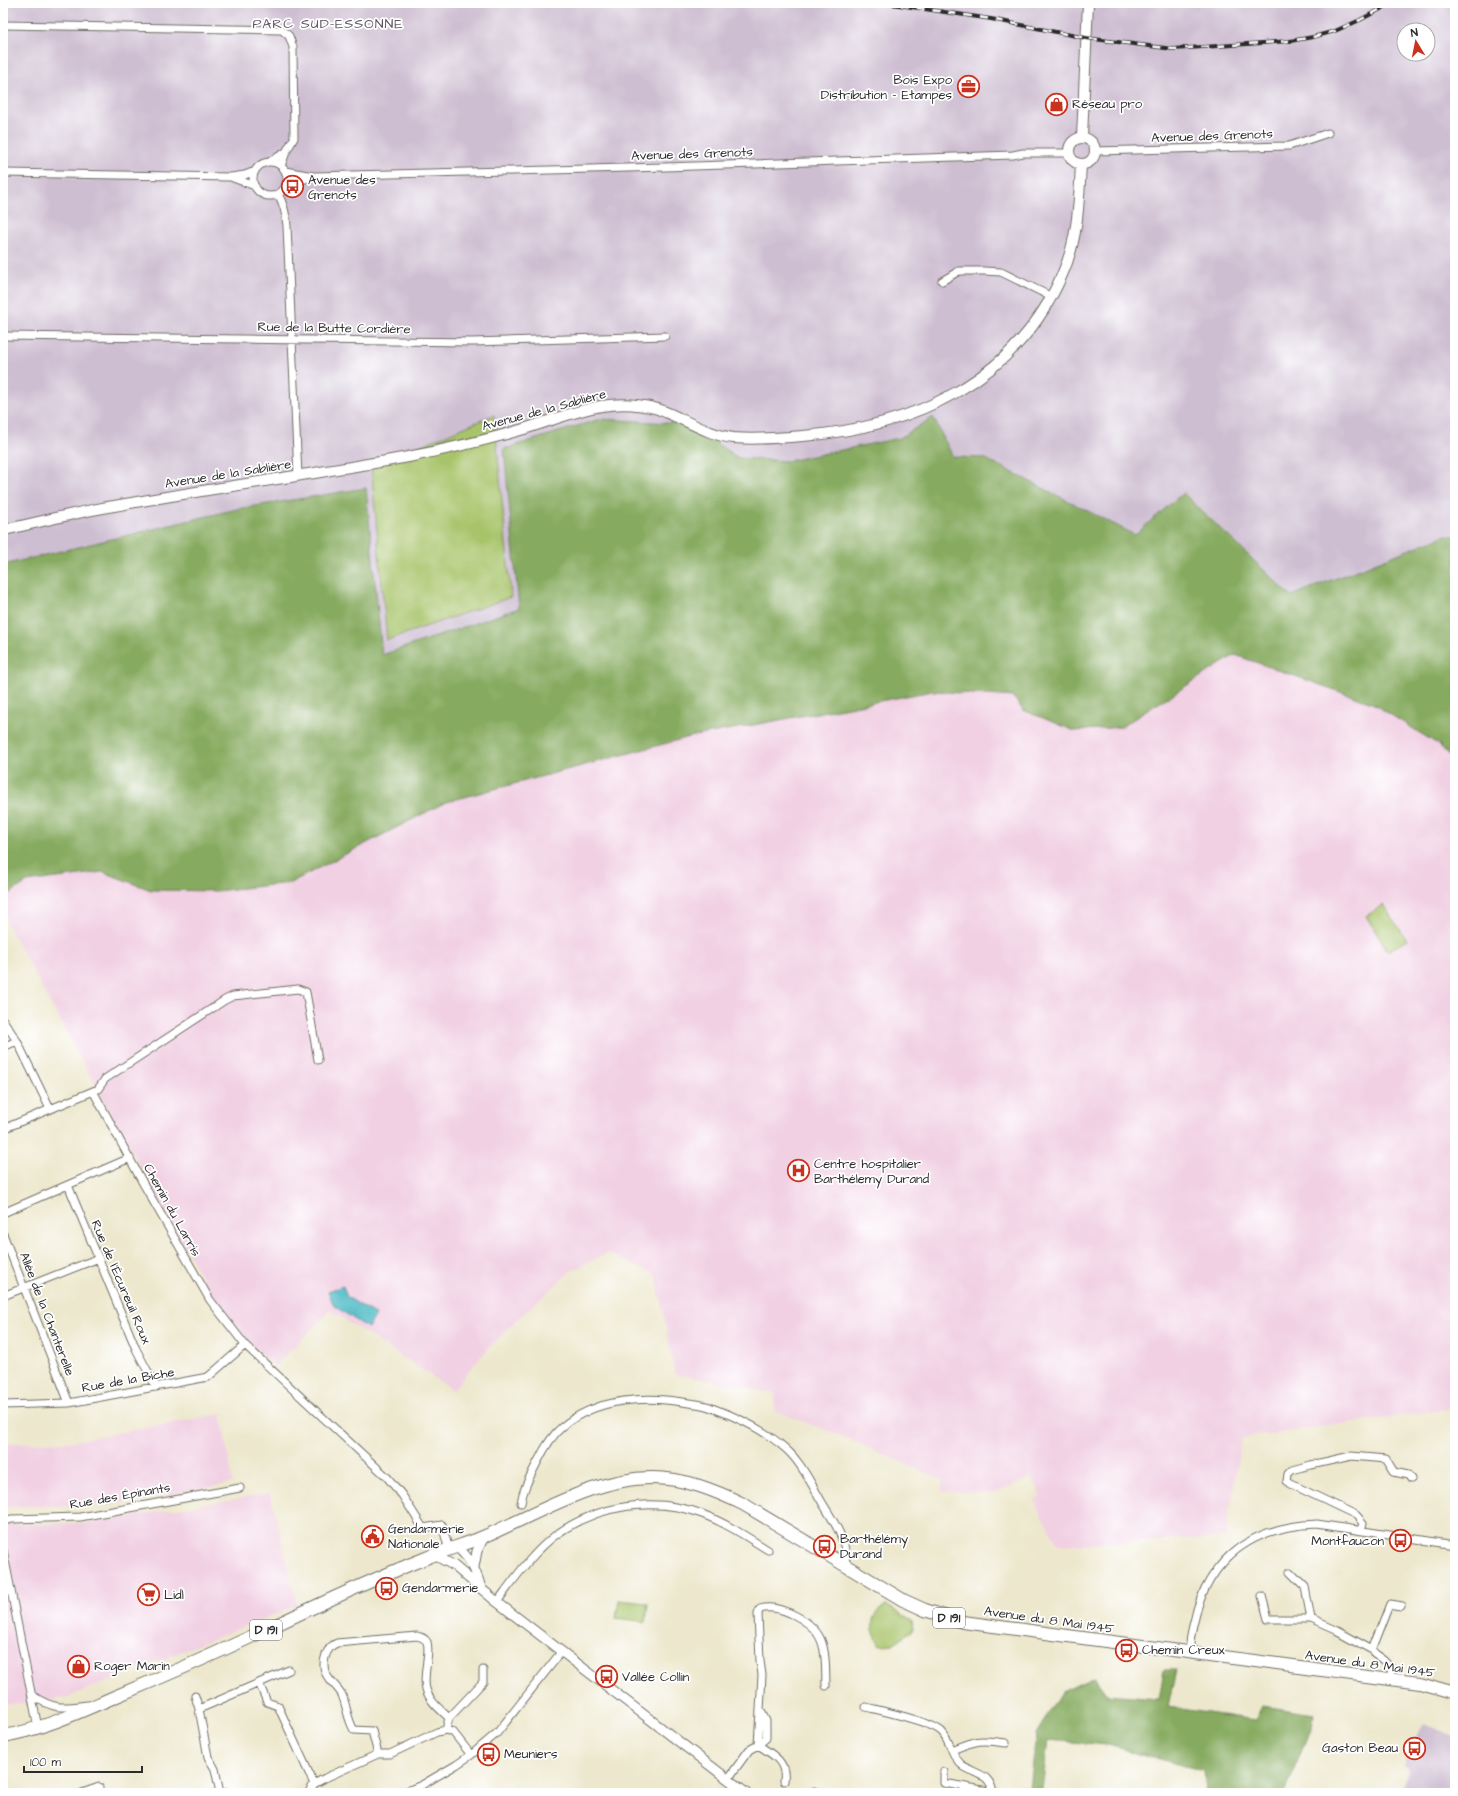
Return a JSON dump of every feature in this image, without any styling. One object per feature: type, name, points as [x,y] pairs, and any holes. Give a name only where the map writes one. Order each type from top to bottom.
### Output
[{"type":"main road","points":[[1082,138],[1088,3]]},
{"type":"main road","points":[[1082,138],[1087,138],[1092,142],[1095,151],[1092,159],[1081,164],[1074,162],[1069,153],[1070,145],[1073,141],[1082,138]]},
{"type":"main road","name":"Avenue de la Sablière","points":[[3,530],[111,506],[411,457],[513,432],[596,407],[615,404],[646,406],[660,410],[705,430],[731,438],[765,439],[826,434],[860,428],[928,406],[958,392],[978,380],[1006,357],[1041,317],[1064,272],[1073,244],[1078,215],[1081,164]]},
{"type":"main road","name":"Avenue du 8 Mai 1945","points":[[3,1736],[38,1728],[98,1704],[181,1669],[321,1604],[590,1490],[632,1479],[651,1478],[673,1479],[705,1487],[743,1504],[903,1600],[925,1610],[963,1622],[1419,1683],[1455,1693]]},
{"type":"street","points":[[3,25],[282,30],[289,36],[293,47],[294,138],[286,152],[283,169],[287,179],[286,185],[278,194],[268,196],[263,194],[254,186],[231,177]]},
{"type":"street","name":"Avenue des Grenots","points":[[1095,151],[1289,146],[1328,132]]},
{"type":"street","points":[[3,173],[231,177],[245,175],[255,171],[263,164],[286,152]]},
{"type":"street","name":"Avenue des Grenots","points":[[283,169],[315,176],[665,167],[1013,155],[1022,153],[1069,153]]},
{"type":"street","points":[[269,162],[283,169]]},
{"type":"street","points":[[254,186],[253,176],[255,171]]},
{"type":"street","name":"Avenue des Grenots","points":[[286,185],[315,176]]},
{"type":"street","points":[[278,194],[286,211],[298,476]]},
{"type":"street","points":[[942,281],[958,271],[1001,272],[1052,297]]},
{"type":"street","name":"Rue de la Butte Cordière","points":[[3,336],[472,342],[665,336]]},
{"type":"street","points":[[3,1129],[98,1089],[105,1079],[233,996],[298,989],[306,992],[318,1060]]},
{"type":"street","points":[[3,1020],[17,1041],[50,1109]]},
{"type":"street","points":[[3,1047],[17,1041]]},
{"type":"street","name":"Chemin du Larris","points":[[93,1091],[206,1294],[245,1345],[387,1477],[402,1495],[423,1528],[442,1525],[453,1548]]},
{"type":"street","points":[[3,1213],[130,1158]]},
{"type":"street","name":"Rue de l'Écureuil Roux","points":[[68,1185],[136,1349],[156,1387]]},
{"type":"street","name":"Allée de la Chanterelle","points":[[3,1234],[69,1403]]},
{"type":"street","points":[[3,1296],[98,1258]]},
{"type":"street","name":"Rue de la Biche","points":[[3,1405],[69,1403],[208,1377],[245,1345]]},
{"type":"street","points":[[521,1503],[522,1494],[529,1477],[547,1445],[561,1427],[576,1417],[596,1408],[619,1402],[643,1399],[676,1401],[711,1407],[760,1431],[788,1450],[802,1470],[841,1536],[846,1555],[845,1565]]},
{"type":"street","points":[[1361,1530],[1363,1522],[1356,1515],[1291,1484],[1287,1481],[1288,1474],[1292,1470],[1329,1461],[1360,1456],[1386,1459],[1394,1472],[1408,1475],[1411,1479]]},
{"type":"street","name":"Rue des Épinants","points":[[3,1521],[12,1519],[80,1517],[240,1488]]},
{"type":"street","points":[[497,1602],[526,1564],[557,1534],[589,1516],[611,1509],[632,1505],[653,1504],[679,1507],[701,1513],[722,1522],[768,1550]]},
{"type":"street","points":[[1189,1653],[1191,1629],[1206,1585],[1227,1558],[1257,1536],[1275,1529],[1295,1525],[1317,1524],[1455,1545]]},
{"type":"street","points":[[474,1567],[477,1551],[484,1536]]},
{"type":"street","points":[[453,1548],[454,1565]]},
{"type":"street","points":[[453,1548],[468,1556],[482,1588]]},
{"type":"street","points":[[3,1550],[33,1696],[38,1728]]},
{"type":"street","points":[[434,1555],[454,1565],[497,1602],[746,1793]]},
{"type":"street","points":[[1290,1572],[1304,1587],[1312,1619]]},
{"type":"street","points":[[1262,1596],[1268,1619],[1312,1619],[1336,1630],[1372,1650],[1386,1660],[1393,1667],[1391,1680]]},
{"type":"street","points":[[1372,1650],[1390,1604],[1403,1606]]},
{"type":"street","points":[[728,1779],[749,1750],[766,1738],[766,1721],[761,1711],[762,1675],[758,1614],[760,1609],[772,1607],[798,1617],[820,1635],[824,1646],[826,1686]]},
{"type":"street","points":[[378,1754],[372,1731],[354,1730],[342,1694],[326,1673],[326,1652],[330,1645],[337,1643],[417,1636],[424,1638],[428,1647],[425,1674],[426,1688],[429,1698],[449,1718]]},
{"type":"street","points":[[402,1793],[440,1775],[472,1755],[497,1733],[562,1651]]},
{"type":"street","points":[[199,1709],[289,1670]]},
{"type":"street","points":[[446,1730],[449,1718],[483,1682],[483,1670]]},
{"type":"street","points":[[259,1683],[267,1702],[278,1706],[314,1784]]},
{"type":"street","points":[[33,1696],[49,1706],[58,1707],[98,1704]]},
{"type":"street","points":[[195,1696],[199,1709],[208,1757],[215,1769],[220,1793],[230,1793]]},
{"type":"street","points":[[866,1707],[929,1724],[941,1730],[955,1757],[962,1765],[985,1776],[990,1783],[993,1792],[944,1783],[944,1772]]},
{"type":"street","points":[[308,1793],[314,1784],[325,1778],[378,1754],[390,1754],[437,1732],[446,1730],[453,1732],[472,1755]]},
{"type":"street","points":[[952,1750],[972,1742],[984,1740],[1006,1743]]},
{"type":"street","points":[[758,1745],[777,1758],[783,1766],[784,1781]]},
{"type":"street","points":[[82,1793],[99,1787]]},
{"type":"shaded area","points":[[3,3],[1455,3],[1455,536],[1446,535],[1291,596],[1184,493],[1135,535],[984,458],[953,457],[933,417],[900,438],[788,461],[738,458],[689,424],[504,449],[519,608],[381,655],[366,488],[237,509],[3,565]]},
{"type":"shaded area","name":"Centre hospitalier Barthélemy Durand","points":[[1235,655],[1372,703],[1439,745],[1455,762],[1455,1408],[1241,1438],[1226,1537],[1058,1545],[1034,1500],[1040,1496],[1031,1477],[995,1493],[941,1491],[943,1480],[839,1435],[775,1411],[775,1393],[675,1374],[656,1275],[607,1253],[571,1271],[513,1323],[481,1356],[453,1390],[330,1310],[275,1366],[246,1339],[210,1293],[8,926],[3,912],[3,898],[26,882],[103,872],[152,890],[217,891],[290,883],[446,802],[690,737],[933,691],[1014,697],[1023,710],[1121,727]]},
{"type":"shaded area","points":[[221,1414],[233,1483],[110,1505],[3,1507],[3,1444],[68,1442]]},
{"type":"shaded area","points":[[270,1493],[297,1605],[66,1698],[3,1705],[3,1524],[91,1523]]},
{"type":"shaded area","points":[[1423,1724],[1455,1736],[1455,1793],[1399,1793],[1409,1768],[1404,1765]]},
{"type":"green space","points":[[494,415],[511,597],[387,640],[371,466]]},
{"type":"green space","points":[[933,417],[953,457],[984,458],[1135,535],[1183,493],[1291,596],[1446,535],[1455,536],[1455,762],[1439,745],[1372,703],[1235,655],[1121,727],[1075,731],[1023,710],[1013,697],[933,691],[690,737],[446,802],[290,883],[216,891],[151,890],[103,872],[27,882],[3,898],[3,565],[237,509],[366,488],[382,655],[519,608],[504,449],[600,419],[689,424],[738,458],[788,461],[900,438]]},
{"type":"green space","points":[[1383,905],[1407,940],[1388,951],[1366,916]]},
{"type":"green space","points":[[619,1600],[648,1603],[646,1622],[616,1618]]},
{"type":"green space","points":[[886,1605],[912,1621],[913,1630],[893,1644],[880,1645],[874,1634],[872,1623],[876,1614]]},
{"type":"green space","points":[[1164,1670],[1176,1670],[1168,1707],[1255,1720],[1262,1706],[1314,1714],[1312,1727],[1285,1793],[1206,1793],[1204,1771],[1108,1745],[1048,1740],[1042,1790],[1030,1789],[1036,1734],[1062,1692],[1094,1677],[1107,1695],[1159,1699]]},
{"type":"water","points":[[343,1286],[347,1297],[376,1315],[368,1328],[334,1306],[328,1291]]},
{"type":"railway","points":[[885,3],[991,19],[1086,38],[1173,49],[1290,41],[1313,37],[1335,31],[1392,3]]},
{"type":"place","name":"Bois Expo Distribution - Etampes","points":[[968,87]]},
{"type":"place","name":"Réseau pro","points":[[1056,104]]},
{"type":"place","name":"Avenue des Grenots","points":[[292,187]]},
{"type":"place","name":"Centre hospitalier Barthélemy Durand","points":[[799,1171]]},
{"type":"place","name":"Gendarmerie Nationale","points":[[373,1536]]},
{"type":"place","name":"Montfaucon","points":[[1400,1541]]},
{"type":"place","name":"Barthélémy Durand","points":[[824,1546]]},
{"type":"place","name":"Gendarmerie","points":[[387,1588]]},
{"type":"place","name":"Lidl","points":[[148,1595]]},
{"type":"place","name":"Chemin Creux","points":[[1127,1650]]},
{"type":"place","name":"Roger Marin","points":[[78,1666]]},
{"type":"place","name":"Vallée Collin","points":[[607,1677]]},
{"type":"place","name":"Gaston Beau","points":[[1414,1748]]},
{"type":"place","name":"Meuniers","points":[[488,1754]]},
{"type":"district","name":"PARC SUD-ESSONNE","points":[[328,24]]}]
